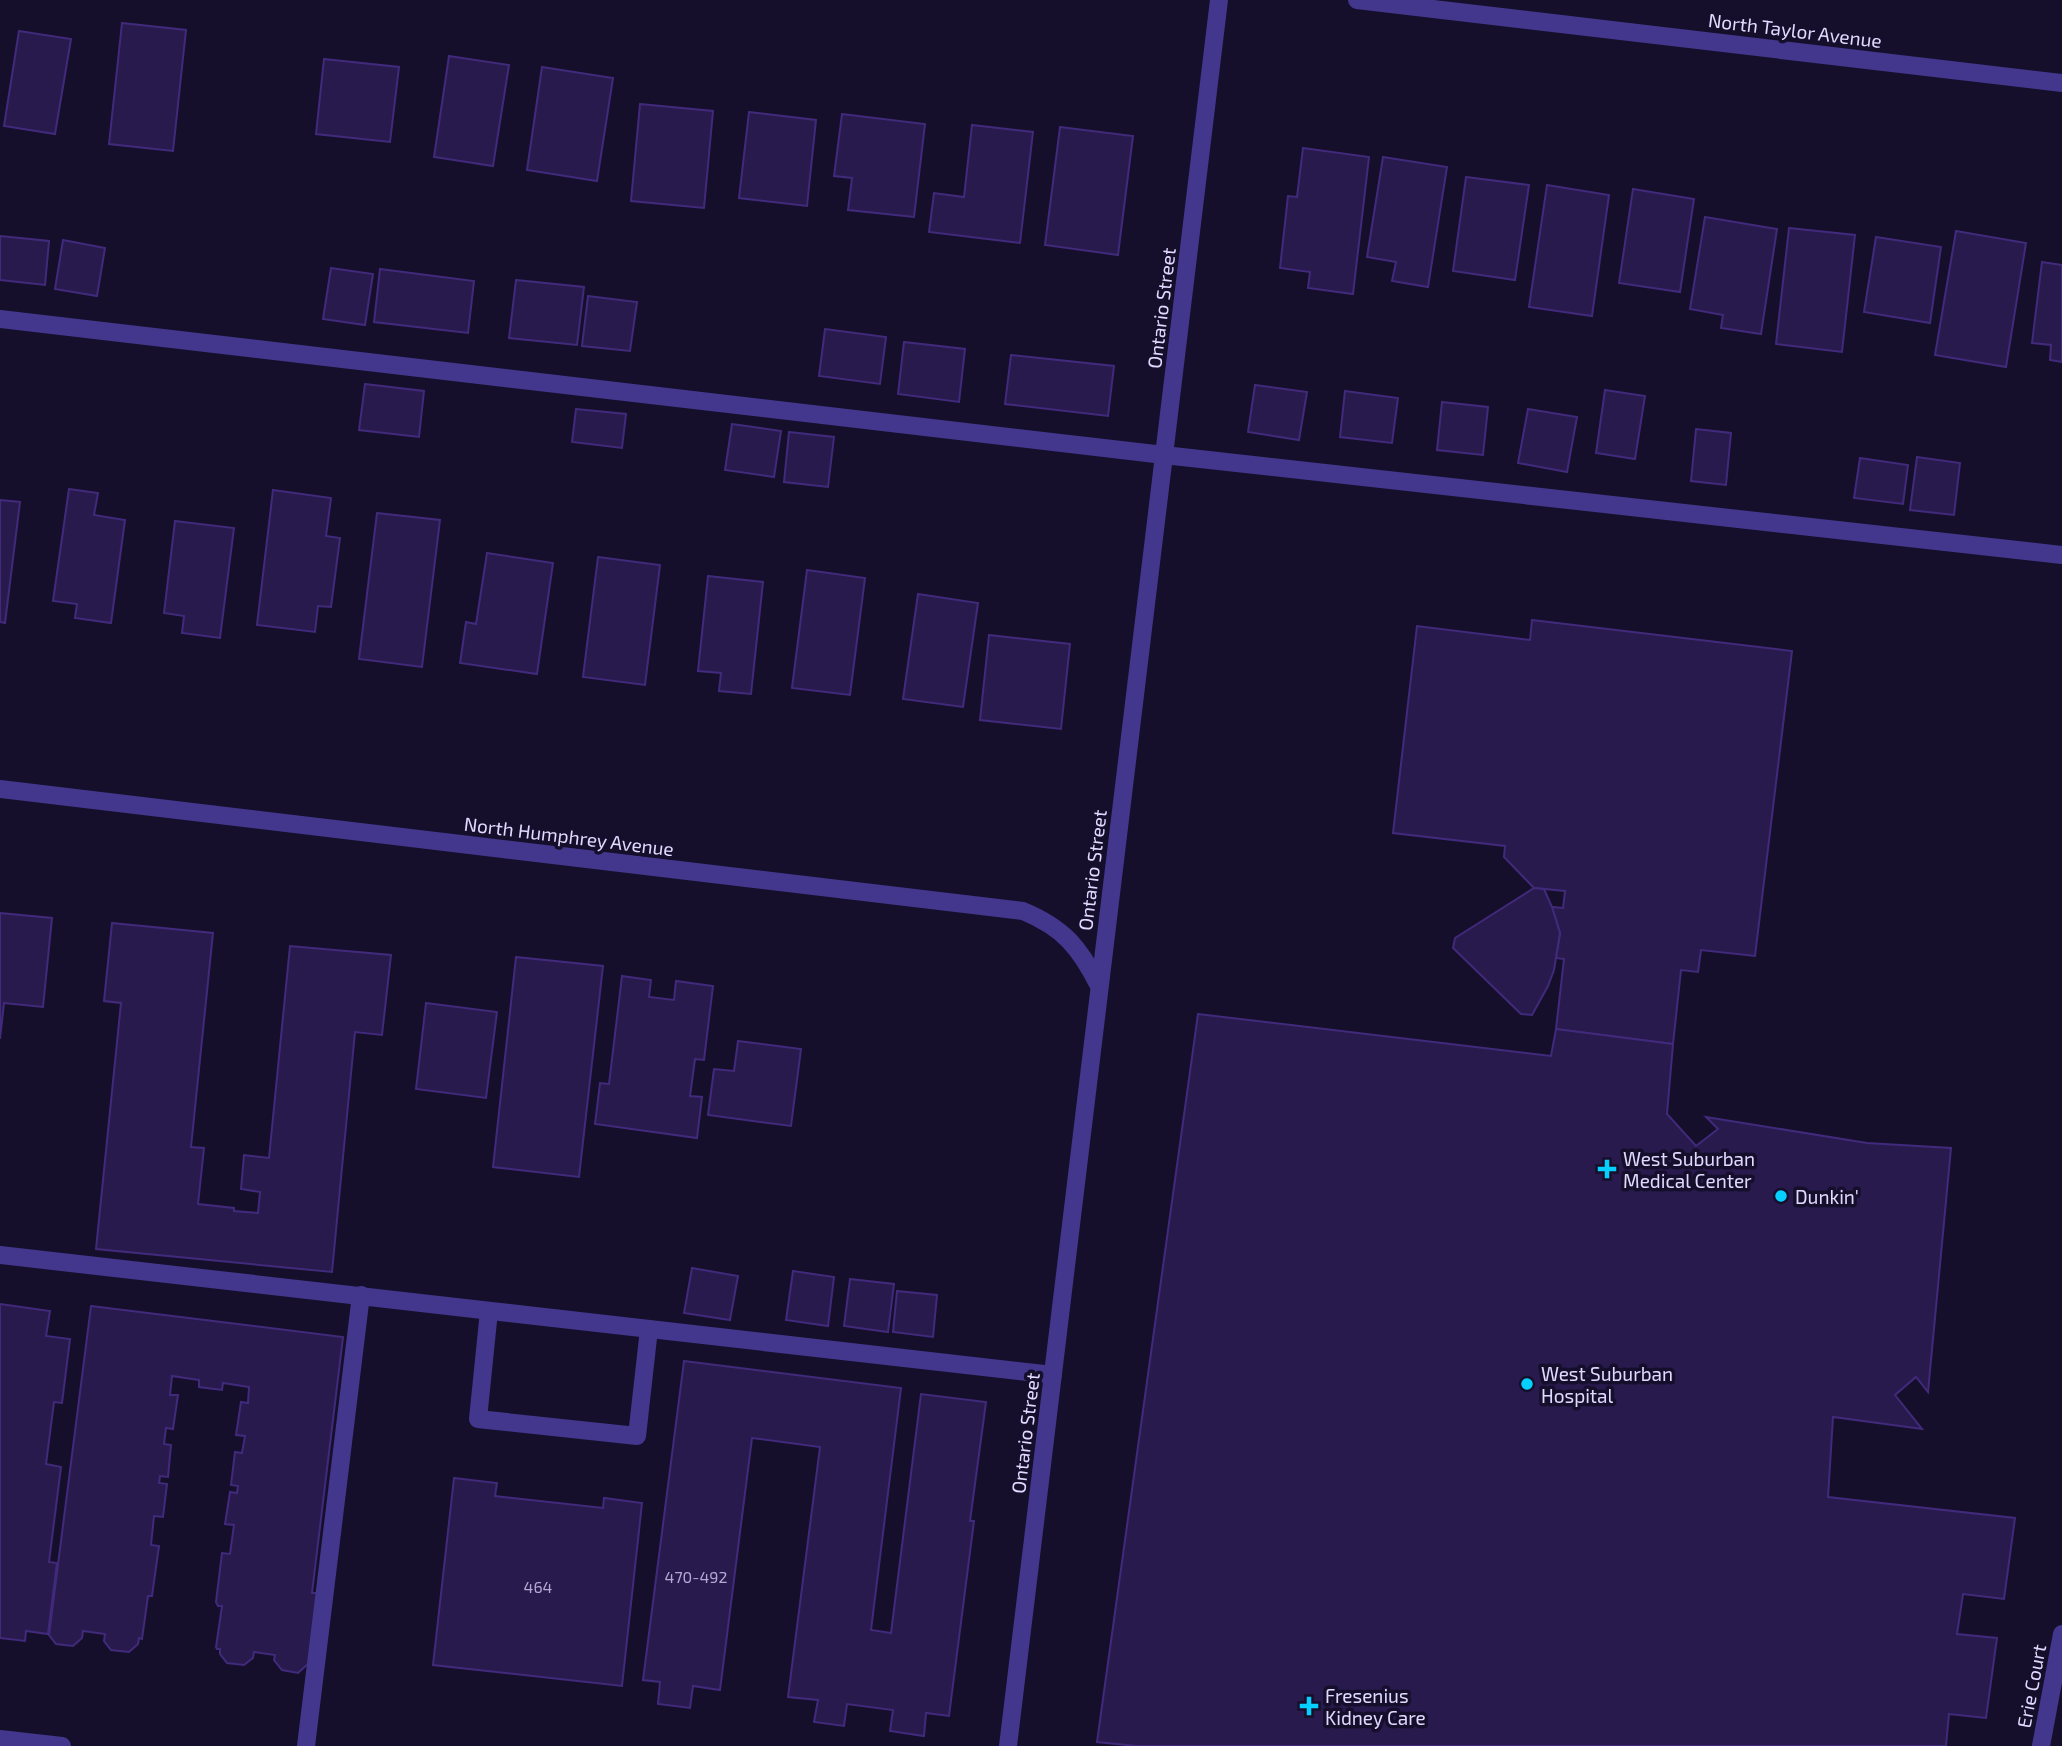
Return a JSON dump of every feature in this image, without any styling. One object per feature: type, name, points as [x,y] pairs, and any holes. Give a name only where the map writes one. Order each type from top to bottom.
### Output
[{"type":"street","name":"Ontario Street","points":[[1008,1746],[1219,0]]},
{"type":"street","name":"North Taylor Avenue","points":[[1357,0],[2062,83]]},
{"type":"street","points":[[0,319],[1164,455],[2062,555]]},
{"type":"street","name":"North Humphrey Avenue","points":[[0,789],[1023,911],[1040,918],[1069,940],[1087,961],[1099,986]]},
{"type":"street","points":[[0,1255],[1053,1376]]},
{"type":"street","points":[[306,1746],[361,1295]]},
{"type":"street","points":[[489,1311],[478,1419],[637,1436],[649,1329]]},
{"type":"street","name":"Erie Court","points":[[2041,1746],[2062,1634]]},
{"type":"street","points":[[0,1739],[62,1746]]},
{"type":"building","points":[[122,23],[186,30],[173,151],[109,144]]},
{"type":"building","points":[[19,31],[71,39],[55,134],[4,126]]},
{"type":"building","points":[[449,56],[509,65],[493,166],[434,157]]},
{"type":"building","points":[[324,59],[399,67],[390,142],[316,134]]},
{"type":"building","points":[[542,67],[613,78],[597,181],[527,170]]},
{"type":"building","points":[[640,104],[713,111],[704,208],[631,201]]},
{"type":"building","points":[[749,112],[816,120],[807,206],[739,198]]},
{"type":"building","points":[[842,114],[925,124],[914,217],[848,210],[852,178],[834,176]]},
{"type":"building","points":[[972,125],[1033,132],[1020,243],[929,232],[934,193],[964,197]]},
{"type":"building","points":[[1060,127],[1133,136],[1118,255],[1045,245]]},
{"type":"building","points":[[1303,148],[1369,157],[1353,294],[1308,288],[1310,272],[1280,268],[1288,196],[1297,197]]},
{"type":"building","points":[[1383,157],[1447,167],[1428,287],[1392,281],[1396,262],[1367,257]]},
{"type":"building","points":[[1466,177],[1529,185],[1515,280],[1453,271]]},
{"type":"building","points":[[1547,185],[1609,195],[1592,316],[1529,307]]},
{"type":"building","points":[[1633,189],[1694,199],[1680,292],[1619,283]]},
{"type":"building","points":[[1705,217],[1777,229],[1761,334],[1721,328],[1723,315],[1690,309]]},
{"type":"building","points":[[1789,228],[1855,235],[1842,352],[1776,344]]},
{"type":"building","points":[[1956,231],[2026,243],[2006,367],[1935,355]]},
{"type":"building","points":[[0,236],[49,241],[45,285],[0,280]]},
{"type":"building","points":[[1876,237],[1941,247],[1930,323],[1864,312]]},
{"type":"building","points":[[63,240],[105,248],[97,296],[55,289]]},
{"type":"building","points":[[2042,262],[2062,265],[2062,362],[2050,360],[2051,345],[2032,343]]},
{"type":"building","points":[[331,268],[373,274],[365,325],[323,319]]},
{"type":"building","points":[[380,269],[474,281],[468,333],[374,322]]},
{"type":"building","points":[[516,280],[584,287],[577,345],[509,338]]},
{"type":"building","points":[[588,296],[637,302],[630,351],[582,346]]},
{"type":"building","points":[[825,329],[886,337],[880,384],[819,376]]},
{"type":"building","points":[[904,342],[965,349],[959,402],[898,394]]},
{"type":"building","points":[[1011,355],[1114,366],[1108,416],[1005,404]]},
{"type":"building","points":[[365,384],[424,391],[419,437],[359,430]]},
{"type":"building","points":[[1255,385],[1307,392],[1299,440],[1248,432]]},
{"type":"building","points":[[1605,390],[1645,396],[1635,459],[1596,453]]},
{"type":"building","points":[[1345,391],[1398,398],[1392,443],[1340,437]]},
{"type":"building","points":[[1442,402],[1488,407],[1483,455],[1437,450]]},
{"type":"building","points":[[576,409],[626,414],[622,448],[572,442]]},
{"type":"building","points":[[1528,409],[1577,417],[1567,472],[1518,463]]},
{"type":"building","points":[[732,424],[781,431],[774,477],[725,470]]},
{"type":"building","points":[[1696,429],[1731,433],[1726,485],[1691,481]]},
{"type":"building","points":[[789,432],[834,437],[828,487],[784,482]]},
{"type":"building","points":[[1917,457],[1960,463],[1954,515],[1910,510]]},
{"type":"building","points":[[1860,458],[1908,465],[1903,504],[1854,498]]},
{"type":"building","points":[[69,489],[98,493],[94,515],[125,520],[111,623],[75,618],[77,604],[53,601]]},
{"type":"building","points":[[273,490],[331,498],[326,536],[340,538],[331,607],[318,606],[315,632],[257,625]]},
{"type":"building","points":[[0,500],[20,502],[5,623],[0,622]]},
{"type":"building","points":[[377,513],[440,520],[422,667],[359,659]]},
{"type":"building","points":[[175,521],[234,528],[220,638],[182,633],[184,616],[164,613]]},
{"type":"building","points":[[487,553],[553,563],[537,674],[460,663],[466,622],[476,624]]},
{"type":"building","points":[[598,557],[660,565],[645,685],[583,677]]},
{"type":"building","points":[[807,570],[865,578],[850,695],[792,688]]},
{"type":"building","points":[[708,576],[763,582],[751,694],[719,691],[721,673],[698,671]]},
{"type":"building","points":[[918,594],[978,603],[963,707],[903,699]]},
{"type":"building","points":[[1532,620],[1792,651],[1755,956],[1701,950],[1698,972],[1681,970],[1673,1044],[1556,1029],[1564,959],[1556,958],[1560,933],[1552,907],[1563,908],[1565,891],[1534,888],[1504,857],[1505,846],[1393,833],[1417,626],[1530,640]]},
{"type":"building","points":[[989,635],[1070,644],[1061,729],[980,720]]},
{"type":"building","points":[[1534,888],[1544,889],[1560,933],[1554,970],[1532,1015],[1521,1014],[1453,948],[1455,938]]},
{"type":"building","points":[[0,913],[52,918],[43,1007],[4,1003],[0,1039]]},
{"type":"building","points":[[112,923],[213,933],[191,1147],[204,1148],[198,1204],[234,1208],[234,1211],[258,1213],[260,1192],[241,1189],[244,1155],[269,1158],[290,946],[391,955],[382,1035],[355,1032],[332,1272],[96,1249],[121,1003],[104,1001]]},
{"type":"building","points":[[516,957],[603,966],[579,1177],[493,1167]]},
{"type":"building","points":[[622,976],[651,980],[649,997],[674,1000],[676,981],[713,986],[704,1060],[695,1059],[690,1096],[702,1097],[697,1138],[595,1124],[600,1083],[609,1084]]},
{"type":"building","points":[[426,1003],[497,1012],[486,1098],[416,1089]]},
{"type":"building","name":"West Suburban Hospital","points":[[1198,1014],[1551,1056],[1556,1029],[1673,1044],[1667,1114],[1696,1146],[1718,1129],[1706,1117],[1867,1143],[1951,1148],[1928,1392],[1916,1377],[1895,1395],[1922,1429],[1833,1417],[1828,1497],[2015,1518],[2004,1599],[1963,1594],[1957,1634],[1997,1638],[1986,1718],[1949,1714],[1946,1746],[1136,1746],[1097,1742]]},
{"type":"building","points":[[738,1041],[801,1049],[791,1126],[708,1115],[714,1069],[734,1071]]},
{"type":"building","points":[[692,1268],[738,1276],[730,1320],[684,1313]]},
{"type":"building","points":[[793,1271],[834,1277],[828,1326],[786,1320]]},
{"type":"building","points":[[850,1279],[894,1284],[888,1332],[844,1326]]},
{"type":"building","points":[[897,1291],[937,1295],[933,1337],[893,1332]]},
{"type":"building","points":[[0,1304],[50,1311],[46,1336],[70,1339],[62,1403],[54,1402],[46,1464],[61,1467],[49,1562],[57,1563],[48,1634],[26,1631],[25,1641],[0,1638]]},
{"type":"building","points":[[91,1306],[343,1337],[312,1593],[319,1597],[309,1663],[298,1673],[282,1670],[274,1660],[275,1655],[254,1652],[253,1658],[244,1665],[227,1663],[220,1654],[220,1649],[216,1647],[222,1606],[218,1606],[216,1602],[222,1553],[230,1554],[234,1525],[225,1524],[230,1492],[237,1493],[238,1486],[231,1485],[235,1452],[242,1453],[245,1436],[236,1435],[241,1402],[248,1403],[249,1387],[223,1383],[222,1390],[199,1387],[199,1380],[172,1376],[170,1395],[178,1395],[173,1429],[166,1428],[164,1444],[171,1445],[168,1477],[160,1476],[159,1483],[167,1484],[163,1517],[154,1516],[151,1545],[159,1546],[152,1596],[148,1596],[142,1639],[139,1638],[138,1644],[129,1652],[111,1650],[104,1641],[105,1634],[83,1631],[82,1638],[73,1646],[56,1644],[49,1635]]},
{"type":"building","points":[[684,1361],[901,1388],[871,1630],[891,1633],[921,1394],[986,1402],[949,1716],[926,1713],[924,1736],[890,1731],[893,1710],[847,1704],[844,1726],[814,1722],[818,1700],[788,1697],[820,1447],[752,1438],[720,1690],[693,1686],[690,1708],[658,1704],[660,1682],[643,1680]]},
{"type":"building","points":[[454,1478],[497,1483],[495,1496],[603,1508],[604,1498],[642,1503],[622,1686],[433,1665]]},
{"type":"place","name":"West Suburban Medical Center","points":[[1607,1169]]},
{"type":"place","name":"Dunkin'","points":[[1781,1196]]},
{"type":"place","name":"West Suburban Hospital","points":[[1527,1384]]},
{"type":"place","name":"Fresenius Kidney Care","points":[[1309,1706]]}]
